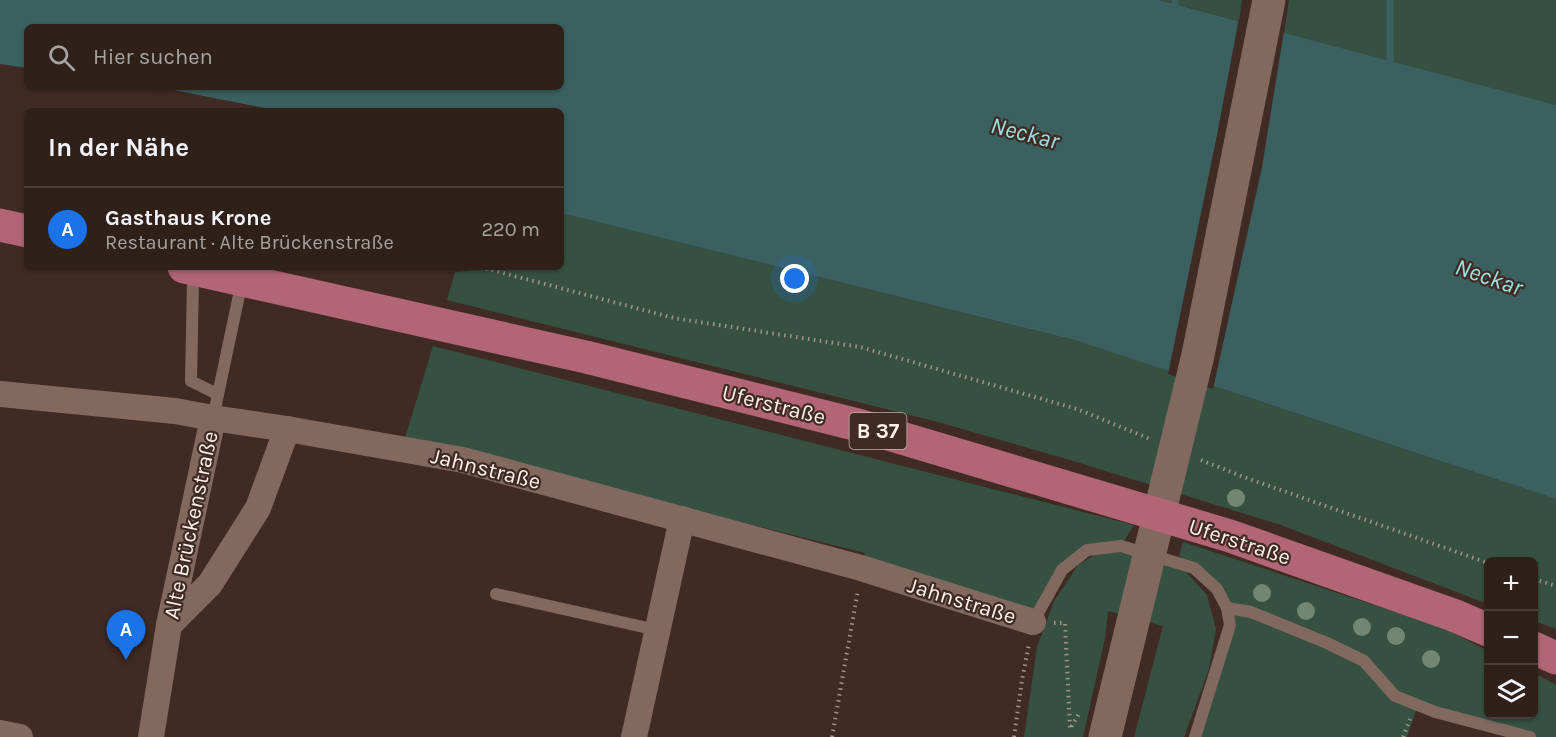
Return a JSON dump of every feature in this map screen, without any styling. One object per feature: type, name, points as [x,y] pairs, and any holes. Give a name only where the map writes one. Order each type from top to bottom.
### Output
[{"type":"main road","points":[[1105,737],[1198,355],[1269,0]]},
{"type":"main road","points":[[0,227],[24,232]]},
{"type":"main road","name":"Uferstraße","points":[[198,270],[586,357],[858,425],[1230,536],[1453,615],[1484,628]]},
{"type":"main road","points":[[1538,650],[1556,658]]},
{"type":"street","name":"Alte Brückenstraße","points":[[0,394],[175,411],[215,406],[168,625],[151,737]]},
{"type":"street","name":"Jahnstraße","points":[[215,406],[287,429],[463,460],[861,568],[1033,622]]},
{"type":"street","points":[[168,625],[210,584],[258,508],[287,429]]},
{"type":"street","points":[[634,737],[682,519]]},
{"type":"street","points":[[0,733],[20,737]]},
{"type":"lane","points":[[181,270],[192,280],[191,381],[215,406]]},
{"type":"lane","points":[[215,406],[244,270]]},
{"type":"lane","points":[[1033,622],[1062,570],[1087,550],[1121,546],[1194,568],[1217,590],[1227,608],[1230,625],[1195,737]]},
{"type":"lane","points":[[496,594],[657,630]]},
{"type":"lane","points":[[1227,608],[1251,612],[1365,661],[1395,696],[1435,712],[1530,737]]},
{"type":"path","points":[[492,270],[674,318],[860,347],[1077,409],[1153,440]]},
{"type":"path","points":[[1197,458],[1252,480],[1484,562]]},
{"type":"path","points":[[832,737],[861,568]]},
{"type":"path","points":[[1538,581],[1556,586]]},
{"type":"path","points":[[1014,737],[1033,622],[1065,623],[1070,729],[1083,709]]},
{"type":"green space","points":[[1159,0],[1242,0],[1239,21]]},
{"type":"green space","points":[[1289,0],[1556,0],[1556,105],[1284,34]]},
{"type":"green space","points":[[564,214],[1074,340],[1556,499],[1556,629],[1538,622],[1538,557],[1484,557],[1484,602],[1281,525],[1070,460],[938,422],[447,300],[455,272],[564,270]]},
{"type":"green space","points":[[433,346],[1134,525],[1121,546],[1087,550],[1063,570],[1033,622],[861,568],[865,553],[405,438]]},
{"type":"green space","points":[[1183,542],[1441,627],[1484,649],[1484,719],[1538,719],[1538,675],[1556,685],[1556,737],[1530,737],[1418,705],[1407,737],[1195,737],[1230,625],[1217,589],[1179,556]]},
{"type":"green space","points":[[1123,552],[1185,571],[1207,595],[1216,629],[1209,669],[1184,737],[1134,737],[1163,626],[1108,611],[1105,638],[1083,737],[1024,737],[1037,647],[1054,601],[1078,565],[1096,554]]},
{"type":"water","name":"Neckar","points":[[0,0],[1159,0],[1556,105],[1556,499],[1074,340],[564,214],[564,108],[264,108],[172,90],[564,90],[564,24],[24,24],[24,68],[0,64]]},
{"type":"pier","points":[[1239,18],[1284,31],[1262,167],[1213,389],[1168,374]]},
{"type":"pier","points":[[156,90],[172,90],[264,108],[248,108]]},
{"type":"waterway","points":[[1390,0],[1390,61]]},
{"type":"place","name":"Gasthaus Krone","points":[[126,660]]}]
